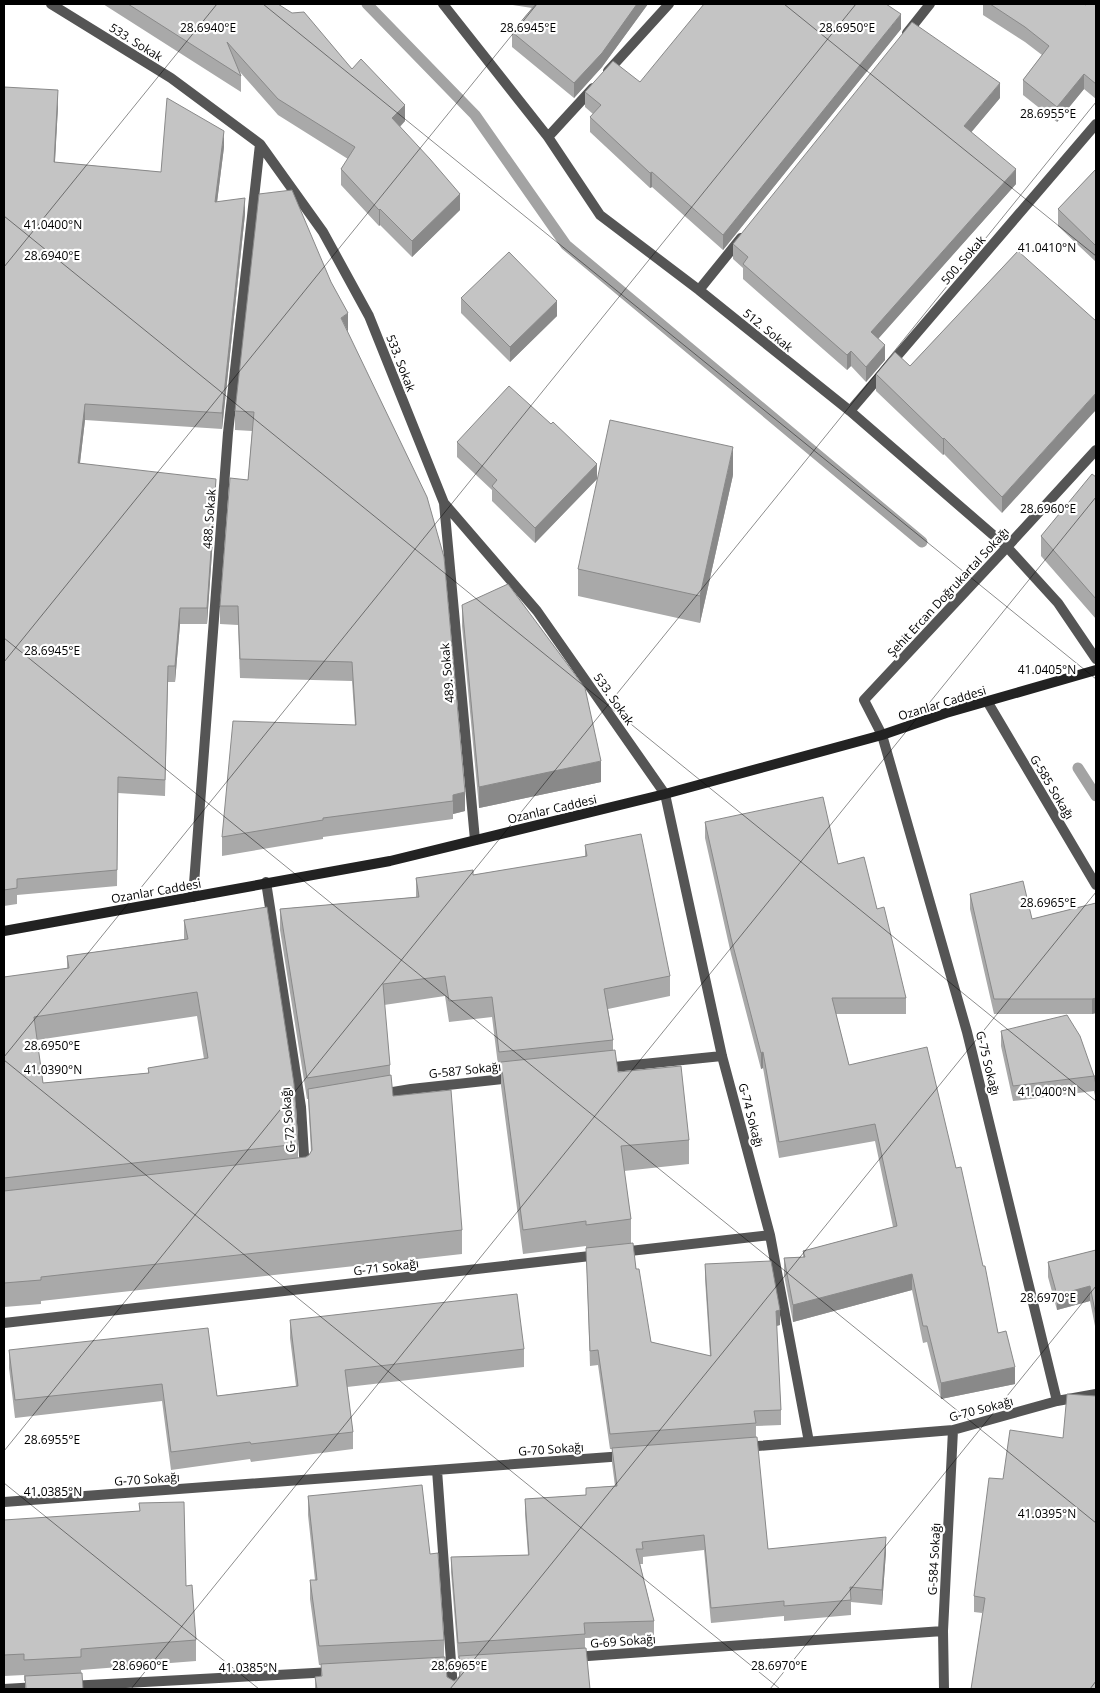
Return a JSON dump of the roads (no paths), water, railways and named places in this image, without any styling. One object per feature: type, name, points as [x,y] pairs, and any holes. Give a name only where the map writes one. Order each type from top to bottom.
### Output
[{"type":"street","name":"533. Sokak","points":[[51,4],[171,78],[260,144],[323,232],[369,316],[444,503],[537,611],[665,794]]},
{"type":"street","name":"512. Sokak","points":[[444,4],[548,137],[600,215],[699,290],[850,411],[1007,548],[1058,603],[1096,660]]},
{"type":"street","points":[[548,137],[669,4]]},
{"type":"street","points":[[899,42],[930,4]]},
{"type":"street","name":"500. Sokak","points":[[850,411],[1096,124]]},
{"type":"street","name":"488. Sokak","points":[[193,897],[228,433],[260,144]]},
{"type":"street","points":[[699,290],[749,228]]},
{"type":"street","name":"Şehit Ercan Doğrukartal Sokağı","points":[[882,735],[864,700],[1095,455]]},
{"type":"street","name":"489. Sokak","points":[[444,503],[476,840]]},
{"type":"street","name":"Ozanlar Caddesi","points":[[4,931],[390,861],[665,794],[882,735],[946,713],[1096,670]]},
{"type":"street","name":"G-585 Sokağı","points":[[987,702],[1096,885]]},
{"type":"street","name":"G-75 Sokağı","points":[[882,735],[967,1032],[1057,1401]]},
{"type":"street","name":"G-74 Sokağı","points":[[665,794],[722,1056],[770,1235],[808,1442]]},
{"type":"street","name":"G-72 Sokağı","points":[[266,882],[306,1106],[305,1174],[295,1175]]},
{"type":"street","points":[[596,1069],[722,1056]]},
{"type":"street","name":"G-587 Sokağı","points":[[374,1095],[528,1076]]},
{"type":"street","name":"G-71 Sokağı","points":[[4,1323],[770,1235]]},
{"type":"street","name":"G-70 Sokağı","points":[[730,1448],[953,1430],[1057,1401],[1096,1394]]},
{"type":"street","name":"G-584 Sokağı","points":[[944,1689],[944,1630],[953,1430]]},
{"type":"street","name":"G-70 Sokağı","points":[[4,1502],[633,1455]]},
{"type":"street","points":[[437,1470],[453,1689]]},
{"type":"street","name":"G-69 Sokağı","points":[[560,1658],[944,1630]]},
{"type":"street","points":[[422,1667],[481,1663]]},
{"type":"street","points":[[64,1686],[342,1671]]},
{"type":"street","points":[[4,1689],[44,1687]]},
{"type":"waterway","points":[[367,4],[475,115],[566,245],[922,542]]},
{"type":"waterway","points":[[1078,768],[1096,796]]}]
